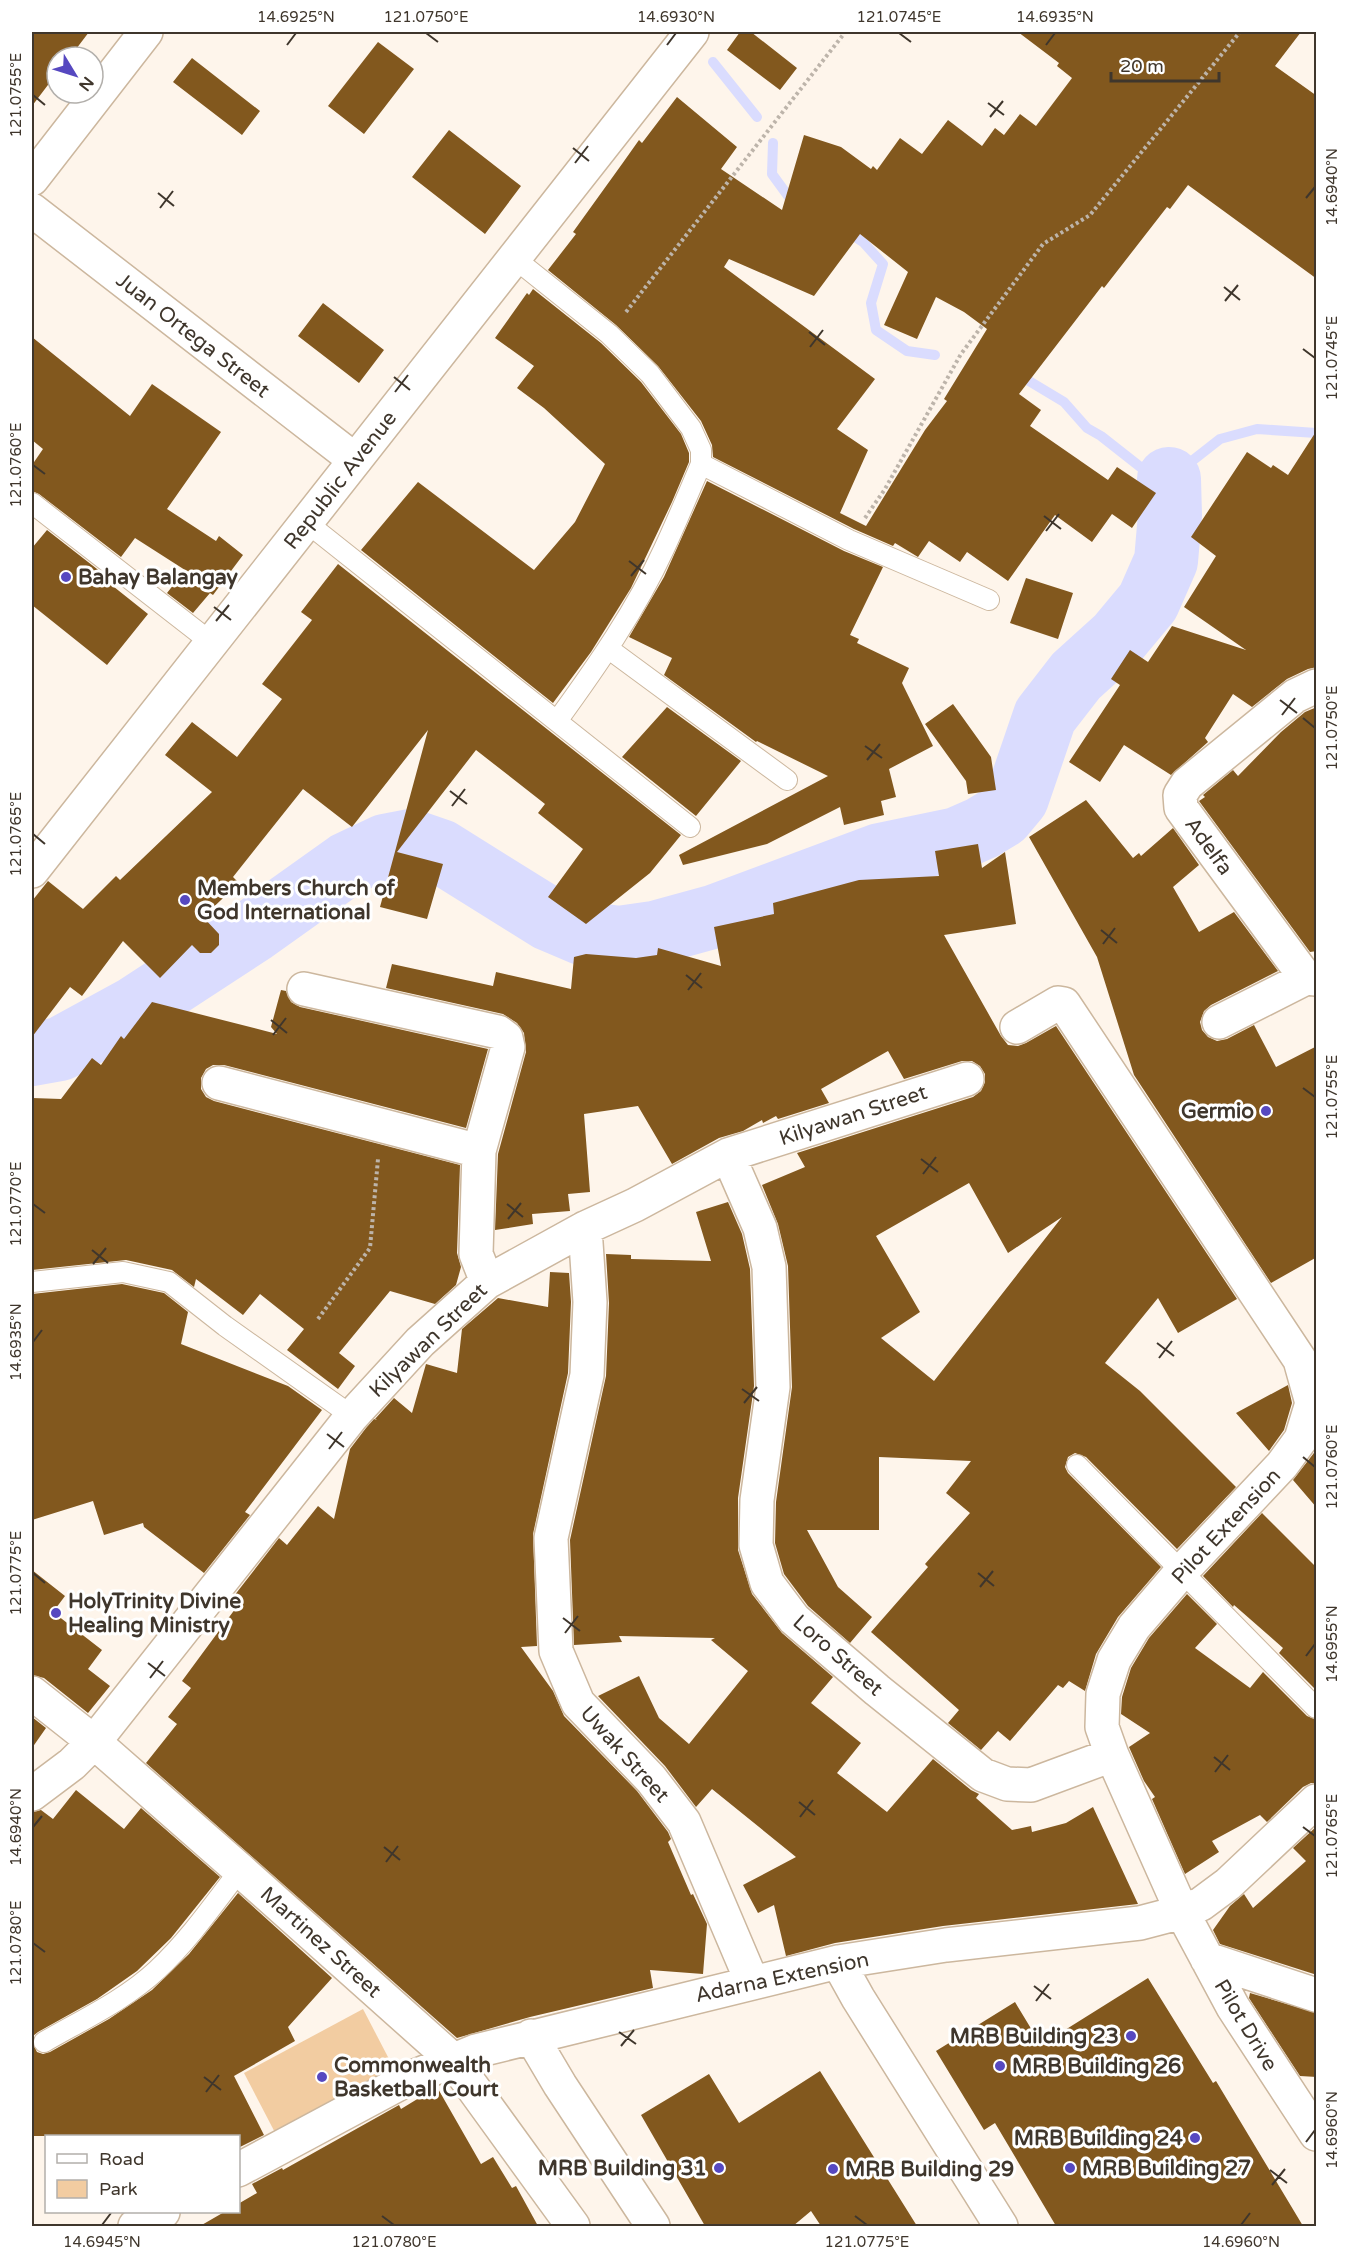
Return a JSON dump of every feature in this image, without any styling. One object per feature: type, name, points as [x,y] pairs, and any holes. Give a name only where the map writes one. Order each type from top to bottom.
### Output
[{"type":"street","points":[[32,179],[146,32]]},
{"type":"street","name":"Republic Avenue","points":[[32,871],[692,32]]},
{"type":"street","name":"Juan Ortega Street","points":[[32,210],[355,460]]},
{"type":"street","name":"Adelfa","points":[[1219,1022],[1311,979],[1181,808],[1180,795],[1187,784],[1295,696],[1317,686]]},
{"type":"street","points":[[304,989],[498,1032],[506,1038],[508,1047],[479,1151],[476,1254],[487,1282]]},
{"type":"street","name":"Pilot Extension","points":[[1017,1027],[1058,1003],[1064,1004],[1300,1360],[1312,1403],[1301,1439],[1282,1465],[1182,1571],[1134,1627],[1114,1660],[1103,1694],[1102,1727],[1112,1755],[1182,1912]]},
{"type":"street","name":"Kilyawan Street","points":[[32,1794],[72,1764],[94,1742],[352,1416],[420,1342],[487,1282],[585,1228],[635,1205],[728,1155],[967,1079]]},
{"type":"street","points":[[219,1083],[479,1151]]},
{"type":"street","name":"Loro Street","points":[[728,1155],[760,1228],[769,1268],[773,1388],[757,1500],[756,1545],[767,1583],[794,1619],[877,1690],[983,1775],[1007,1784],[1031,1785],[1112,1755]]},
{"type":"street","name":"Uwak Street","points":[[585,1228],[590,1302],[587,1375],[551,1538],[556,1651],[578,1703],[651,1779],[684,1822],[752,1982]]},
{"type":"street","name":"Martinez Street","points":[[32,1693],[94,1742],[452,2059],[573,2226]]},
{"type":"street","name":"Adarna Extension","points":[[240,2169],[406,2080],[452,2059],[531,2036],[838,1962],[946,1945],[1140,1923],[1182,1912],[1201,1904],[1228,1884],[1317,1801]]},
{"type":"street","name":"Pilot Drive","points":[[1182,1912],[1238,2016],[1317,2134]]},
{"type":"street","points":[[1207,1959],[1317,1995]]},
{"type":"street","points":[[838,1962],[858,1998],[1002,2226]]},
{"type":"street","points":[[531,2036],[560,2085],[653,2226]]},
{"type":"street","points":[[135,2226],[159,2213]]},
{"type":"lane","points":[[514,258],[609,334],[650,374],[691,428],[701,450],[701,464],[664,550],[609,649],[557,721]]},
{"type":"lane","points":[[701,464],[849,540],[989,600]]},
{"type":"lane","points":[[34,511],[212,643]]},
{"type":"lane","points":[[306,522],[690,827]]},
{"type":"lane","points":[[609,649],[787,780]]},
{"type":"lane","points":[[32,1282],[123,1272],[169,1282],[225,1326],[352,1416]]},
{"type":"lane","points":[[1077,1465],[1317,1708]]},
{"type":"lane","points":[[44,2042],[118,1999],[156,1971],[185,1942],[240,1870]]},
{"type":"path","points":[[609,334],[843,35],[841,32]]},
{"type":"path","points":[[849,540],[885,489],[961,354],[1043,244],[1090,215],[1240,32]]},
{"type":"path","points":[[318,1319],[370,1248],[381,1126]]},
{"type":"green space","name":"Commonwealth Basketball Court","points":[[363,2009],[401,2082],[282,2146],[244,2073]]},
{"type":"building","points":[[32,32],[89,32],[79,45],[45,45],[45,89],[32,106]]},
{"type":"building","points":[[740,32],[751,32],[797,68],[780,90],[727,50]]},
{"type":"building","points":[[1018,32],[1301,32],[1275,66],[1317,96],[1317,279],[1188,185],[1170,209],[1167,207],[1104,288],[1102,286],[1019,394],[1041,410],[1030,426],[1108,480],[1117,467],[1156,493],[1132,528],[1112,514],[1092,542],[1055,515],[1008,581],[967,552],[960,562],[929,541],[918,557],[895,543],[893,546],[854,529],[713,457],[712,445],[701,421],[658,366],[616,325],[548,270],[576,234],[573,232],[639,140],[642,143],[677,97],[737,147],[721,169],[782,210],[804,135],[841,147],[871,169],[873,166],[877,170],[900,138],[922,154],[948,120],[982,146],[995,128],[1004,135],[1020,114],[1036,126],[1072,78],[1057,66],[1059,63]],"holes":[[[860,234],[908,272],[884,325],[917,339],[936,297],[964,312],[987,329],[944,399],[947,401],[925,430],[866,526],[840,513],[868,450],[837,429],[875,379],[724,267],[729,259],[814,296]]]},
{"type":"building","points":[[378,42],[414,69],[364,134],[328,106]]},
{"type":"building","points":[[192,58],[260,111],[242,135],[173,82]]},
{"type":"building","points":[[449,130],[521,186],[485,234],[412,177]]},
{"type":"building","points":[[533,289],[601,343],[641,382],[681,434],[689,453],[689,462],[672,502],[631,588],[591,652],[553,703],[361,550],[418,482],[534,570],[575,522],[605,464],[544,408],[517,388],[534,366],[495,338],[527,293],[529,295]]},
{"type":"building","points":[[323,303],[384,350],[359,383],[298,336]]},
{"type":"building","points":[[32,337],[130,416],[152,384],[221,432],[167,509],[216,541],[219,536],[243,555],[213,595],[210,593],[193,613],[167,593],[185,570],[135,538],[121,557],[32,491],[32,465],[43,449],[32,440]]},
{"type":"building","points":[[1317,430],[1317,667],[1287,679],[1252,707],[1233,694],[1205,738],[1208,742],[1171,775],[1124,745],[1100,782],[1069,762],[1120,685],[1111,679],[1130,650],[1148,662],[1172,626],[1246,650],[1184,607],[1216,556],[1191,537],[1247,452],[1271,468],[1273,465],[1288,475]]},
{"type":"building","points":[[707,481],[844,551],[883,567],[850,635],[859,639],[857,643],[909,668],[902,683],[933,746],[889,769],[896,797],[881,801],[884,815],[844,825],[840,807],[767,844],[683,865],[679,855],[828,776],[756,742],[664,675],[672,658],[629,637],[664,577]]},
{"type":"building","name":"Bahay Balangay","points":[[47,530],[106,576],[104,579],[148,614],[107,665],[32,605],[32,548]]},
{"type":"building","points":[[338,564],[681,835],[650,873],[586,924],[548,897],[583,849],[538,813],[545,804],[476,750],[397,852],[443,864],[427,919],[380,907],[428,730],[352,827],[303,789],[233,877],[239,883],[203,917],[219,934],[219,945],[211,953],[200,953],[192,945],[160,978],[123,941],[82,996],[70,987],[32,1037],[32,901],[48,881],[83,909],[116,876],[120,880],[212,792],[165,755],[192,722],[237,757],[282,699],[262,684],[312,620],[301,612]]},
{"type":"building","points":[[1026,578],[1073,593],[1058,639],[1010,623]]},
{"type":"building","points":[[953,704],[991,757],[996,790],[968,794],[966,781],[925,724]]},
{"type":"building","points":[[667,707],[741,761],[696,816],[622,757]]},
{"type":"building","points":[[1317,707],[1317,951],[1310,952],[1199,801],[1233,770],[1238,776],[1281,732],[1305,712]]},
{"type":"building","points":[[1086,800],[1133,858],[1139,853],[1141,856],[1173,828],[1199,865],[1173,887],[1199,932],[1234,912],[1278,971],[1211,1005],[1204,1011],[1200,1022],[1202,1030],[1208,1037],[1217,1041],[1227,1039],[1254,1025],[1276,1067],[1317,1046],[1317,1257],[1271,1283],[1134,1075],[1097,957],[1029,837]]},
{"type":"building","points":[[978,844],[982,868],[1005,852],[1016,924],[944,935],[1008,1045],[1018,1046],[1026,1043],[1056,1026],[1237,1299],[1178,1333],[1158,1298],[1105,1363],[1140,1391],[1236,1487],[1177,1549],[1086,1457],[1075,1453],[1068,1457],[1065,1467],[1068,1473],[1161,1567],[1118,1617],[1096,1654],[1085,1691],[1069,1681],[1063,1688],[1058,1685],[1010,1741],[998,1731],[981,1750],[948,1723],[959,1710],[871,1632],[928,1567],[925,1564],[970,1513],[946,1493],[971,1461],[879,1457],[879,1530],[807,1530],[838,1587],[872,1617],[850,1643],[808,1606],[784,1574],[775,1543],[776,1502],[792,1387],[788,1266],[778,1224],[762,1185],[805,1167],[797,1153],[973,1097],[981,1091],[985,1082],[985,1074],[980,1066],[972,1061],[962,1061],[904,1079],[888,1051],[821,1089],[829,1103],[778,1119],[776,1116],[763,1123],[762,1120],[743,1131],[719,1138],[672,1164],[638,1106],[584,1114],[590,1192],[568,1194],[570,1211],[532,1214],[533,1224],[495,1230],[498,1154],[526,1052],[524,1033],[517,1023],[503,1014],[386,988],[392,964],[493,986],[496,972],[571,989],[574,957],[586,954],[636,958],[657,955],[658,948],[721,966],[714,927],[774,914],[773,903],[859,880],[939,876],[935,851]],"holes":[[[969,1183],[1008,1253],[1062,1217],[934,1381],[881,1338],[920,1312],[876,1236]]]},
{"type":"building","points":[[281,990],[286,991],[291,1002],[300,1007],[488,1049],[466,1128],[224,1065],[213,1065],[206,1069],[201,1078],[201,1089],[206,1097],[214,1101],[460,1165],[457,1253],[461,1267],[456,1285],[435,1304],[390,1291],[339,1353],[355,1366],[338,1389],[287,1350],[304,1329],[260,1294],[243,1315],[196,1279],[194,1287],[172,1270],[126,1260],[32,1270],[32,1098],[61,1099],[92,1058],[101,1065],[121,1036],[124,1039],[152,1002],[277,1034],[271,1027]]},
{"type":"building","points":[[728,1202],[742,1234],[750,1269],[754,1386],[738,1498],[738,1550],[752,1594],[782,1633],[833,1677],[811,1703],[861,1743],[837,1773],[887,1812],[933,1759],[979,1794],[976,1798],[1012,1830],[1031,1826],[1032,1832],[1066,1823],[1093,1807],[1138,1904],[943,1926],[835,1943],[786,1956],[774,1905],[758,1913],[743,1885],[796,1857],[712,1789],[696,1807],[665,1766],[598,1696],[639,1676],[659,1718],[689,1744],[748,1671],[711,1640],[715,1638],[619,1636],[622,1642],[574,1645],[570,1540],[606,1376],[609,1303],[606,1254],[631,1255],[631,1259],[711,1261],[696,1212]]},
{"type":"building","points":[[550,1272],[569,1273],[571,1302],[568,1373],[533,1534],[537,1646],[521,1647],[553,1691],[564,1716],[637,1791],[668,1832],[671,1839],[668,1842],[691,1895],[693,1894],[707,1924],[703,1974],[650,1970],[653,1988],[530,2017],[457,2038],[146,1763],[177,1724],[168,1717],[191,1688],[182,1681],[241,1601],[234,1596],[279,1538],[287,1545],[318,1506],[334,1519],[350,1449],[366,1428],[374,1419],[377,1420],[375,1419],[394,1398],[412,1413],[426,1364],[457,1373],[462,1329],[498,1298],[548,1307]]},
{"type":"building","points":[[122,1284],[164,1293],[188,1312],[181,1344],[288,1386],[322,1410],[245,1512],[250,1515],[204,1573],[144,1527],[143,1523],[104,1535],[93,1501],[32,1520],[32,1294]]},
{"type":"building","points":[[1288,1385],[1292,1403],[1284,1430],[1269,1451],[1236,1413]]},
{"type":"building","points":[[1317,1449],[1317,1508],[1293,1480]]},
{"type":"building","points":[[1262,1513],[1317,1568],[1317,1691],[1279,1653],[1283,1648],[1234,1605],[1233,1607],[1203,1576]]},
{"type":"building","points":[[32,1570],[65,1596],[53,1612],[102,1650],[88,1669],[110,1686],[88,1713],[44,1678],[32,1675]]},
{"type":"building","points":[[1187,1594],[1217,1624],[1195,1648],[1250,1688],[1263,1672],[1307,1716],[1317,1720],[1317,1783],[1303,1787],[1267,1822],[1260,1815],[1212,1841],[1219,1852],[1185,1874],[1152,1799],[1155,1797],[1144,1781],[1129,1747],[1150,1733],[1121,1714],[1122,1697],[1131,1668],[1149,1638]]},
{"type":"building","points":[[32,1717],[46,1728],[32,1748]]},
{"type":"building","points":[[76,1790],[124,1829],[141,1808],[220,1877],[171,1938],[137,1971],[97,1999],[38,2032],[33,2036],[32,2042],[32,1812],[41,1810],[53,1819]]},
{"type":"building","points":[[1317,1826],[1317,1975],[1220,1944],[1213,1930],[1230,1906],[1244,1894],[1253,1908],[1306,1861],[1293,1848]]},
{"type":"building","points":[[238,1893],[332,1978],[288,2027],[295,2041],[234,2076],[264,2135],[240,2147],[240,2135],[32,2136],[32,2042],[37,2052],[43,2054],[50,2052],[109,2019],[152,1990],[189,1954]]},
{"type":"building","points":[[1148,1978],[1213,2083],[1216,2081],[1303,2226],[1056,2226],[995,2123],[984,2130],[936,2051],[1015,2002],[1041,2045]]},
{"type":"building","points":[[1250,1993],[1317,2013],[1317,2077],[1300,2076],[1249,1998]]},
{"type":"building","points":[[820,2071],[917,2226],[821,2226],[811,2211],[793,2226],[705,2226],[641,2115],[709,2074],[739,2123]]},
{"type":"building","points":[[437,2087],[481,2164],[493,2157],[512,2188],[516,2186],[538,2226],[200,2226],[223,2213],[240,2213],[240,2203],[257,2193],[252,2184],[282,2168],[283,2170],[399,2105],[401,2109]]},
{"type":"waterway","points":[[713,62],[757,117]]},
{"type":"waterway","points":[[773,143],[772,174],[791,200],[796,203]]},
{"type":"waterway","points":[[846,231],[863,242],[883,264],[871,303],[876,330],[907,351],[935,355]]},
{"type":"waterway","points":[[1019,375],[1064,402],[1087,428],[1101,436],[1148,473],[1169,479],[1220,439],[1257,429],[1316,433]]},
{"type":"waterway","points":[[32,1054],[60,1049],[135,1008],[253,931],[347,864],[385,846],[411,841],[440,851],[549,919],[582,933],[619,938],[654,933],[716,916],[880,855],[957,839],[982,828],[1002,816],[1017,798],[1045,716],[1076,676],[1118,638],[1148,602],[1166,561],[1170,515],[1169,479]]},
{"type":"place","name":"Bahay Balangay","points":[[66,577]]},
{"type":"place","name":"Members Church of God International","points":[[185,900]]},
{"type":"place","name":"Germio","points":[[1266,1111]]},
{"type":"place","name":"HolyTrinity Divine Healing Ministry","points":[[56,1613]]},
{"type":"place","name":"MRB Building 23","points":[[1131,2036]]},
{"type":"place","name":"MRB Building 26","points":[[1000,2066]]},
{"type":"place","name":"Commonwealth Basketball Court","points":[[322,2077]]},
{"type":"place","name":"MRB Building 24","points":[[1195,2138]]},
{"type":"place","name":"MRB Building 31","points":[[719,2168]]},
{"type":"place","name":"MRB Building 27","points":[[1070,2168]]},
{"type":"place","name":"MRB Building 29","points":[[833,2169]]}]
